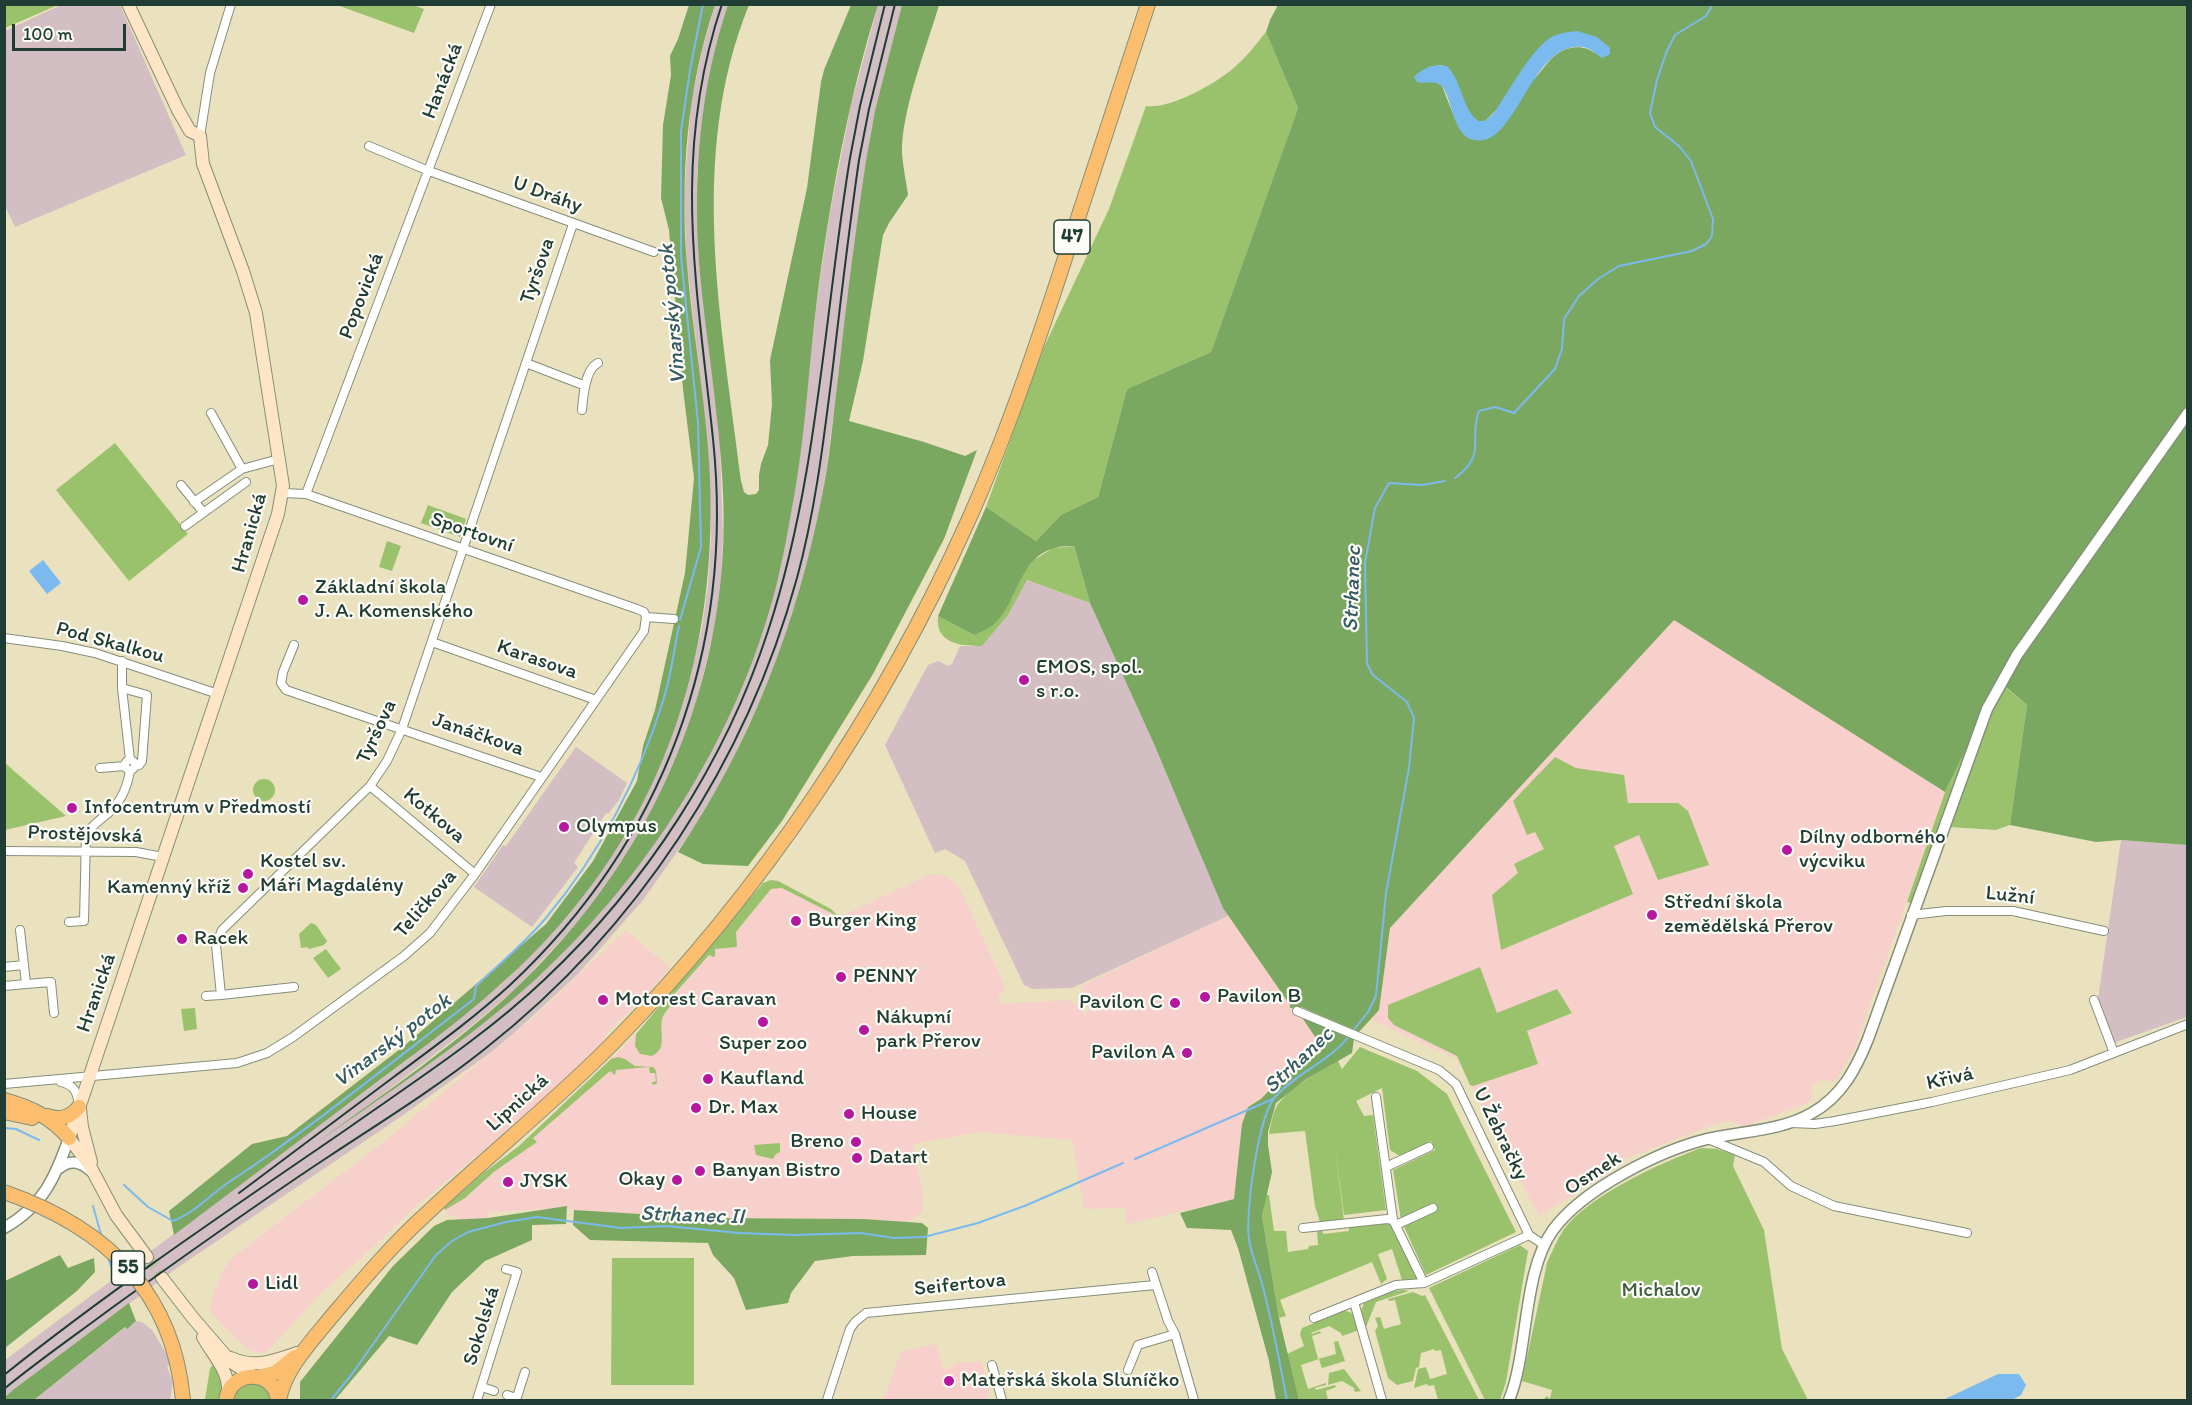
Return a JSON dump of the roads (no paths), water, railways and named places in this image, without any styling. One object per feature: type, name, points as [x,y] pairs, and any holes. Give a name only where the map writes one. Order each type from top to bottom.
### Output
[{"type":"main road","points":[[128,4],[177,110],[190,131],[200,136]]},
{"type":"main road","name":"Lipnická","points":[[278,1401],[285,1380],[304,1350],[360,1284],[421,1219],[512,1138],[615,1041],[696,951],[753,880],[818,790],[891,673],[926,609],[969,519],[1033,357],[1148,4]]},
{"type":"main road","name":"Hranická","points":[[69,1138],[281,507],[283,493],[265,363],[254,306],[203,164],[200,136]]},
{"type":"main road","points":[[4,1100],[52,1118],[64,1118],[79,1107]]},
{"type":"main road","points":[[79,1107],[84,1137],[95,1175]]},
{"type":"main road","points":[[4,1112],[34,1119],[69,1138]]},
{"type":"main road","points":[[42,1114],[69,1138],[95,1175],[113,1209],[147,1257]]},
{"type":"main road","name":"55","points":[[4,1192],[51,1211],[79,1226],[105,1245],[127,1268],[147,1293],[164,1326],[178,1365],[183,1401]]},
{"type":"main road","points":[[162,1278],[236,1367],[256,1376]]},
{"type":"main road","points":[[193,1318],[225,1373],[228,1385],[226,1398]]},
{"type":"main road","points":[[226,1356],[247,1364],[259,1364],[273,1362],[304,1350]]},
{"type":"main road","name":"Lipnická","points":[[256,1376],[275,1373],[304,1350]]},
{"type":"main road","name":"47","points":[[226,1398],[237,1381],[256,1376],[273,1386],[278,1401]]},
{"type":"street","points":[[200,136],[210,73],[231,4]]},
{"type":"street","name":"Hanácká","points":[[429,171],[492,4]]},
{"type":"street","points":[[369,146],[429,171]]},
{"type":"street","name":"U Dráhy","points":[[429,171],[654,252]]},
{"type":"street","name":"Popovická","points":[[306,494],[429,171]]},
{"type":"street","name":"Tyršova","points":[[221,995],[216,945],[222,930],[370,786],[387,761],[402,729],[573,224]]},
{"type":"street","points":[[526,363],[584,385]]},
{"type":"street","points":[[582,410],[584,385],[594,364],[598,363]]},
{"type":"street","points":[[211,413],[242,469]]},
{"type":"street","name":"Osmek","points":[[1509,1401],[1536,1270],[1544,1245],[1563,1219],[1588,1197],[1650,1160],[1708,1139],[1791,1123],[1826,1103],[1850,1079],[1859,1062],[1987,709],[2017,655],[2187,413]]},
{"type":"street","points":[[194,502],[242,469],[279,459]]},
{"type":"street","points":[[185,526],[246,482]]},
{"type":"street","points":[[181,485],[203,512]]},
{"type":"street","name":"Sportovní","points":[[283,493],[306,494],[637,609],[644,612],[646,617]]},
{"type":"street","points":[[646,617],[674,619]]},
{"type":"street","name":"Teličkova","points":[[4,1084],[226,1065],[267,1053],[322,1017],[413,949],[441,920],[644,631],[646,617]]},
{"type":"street","name":"Pod Skalkou","points":[[4,638],[77,649],[122,661],[218,694]]},
{"type":"street","name":"Karasova","points":[[432,642],[596,700]]},
{"type":"street","name":"Janáčkova","points":[[294,645],[281,682],[286,690],[541,777]]},
{"type":"street","points":[[69,922],[84,921],[84,852],[87,833],[119,801],[127,786],[130,766],[122,688],[122,661]]},
{"type":"street","points":[[100,768],[140,765],[142,761],[147,695],[122,688]]},
{"type":"street","name":"Kotkova","points":[[370,786],[475,874]]},
{"type":"street","name":"Prostějovská","points":[[4,851],[136,852],[163,857]]},
{"type":"street","name":"Lužní","points":[[1911,915],[1946,911],[2013,911],[2104,931]]},
{"type":"street","points":[[20,930],[26,984]]},
{"type":"street","points":[[4,967],[24,965]]},
{"type":"street","points":[[4,986],[51,982],[54,1012]]},
{"type":"street","points":[[207,996],[294,987]]},
{"type":"street","points":[[2094,1000],[2114,1053]]},
{"type":"street","name":"U Žebračky","points":[[1298,1011],[1439,1070],[1456,1084],[1529,1235]]},
{"type":"street","name":"Křivá","points":[[1791,1123],[1815,1124],[1835,1121],[1932,1102],[2070,1070],[2187,1024]]},
{"type":"street","points":[[51,1081],[73,1087],[77,1094],[79,1107]]},
{"type":"street","points":[[1376,1096],[1395,1222],[1424,1283]]},
{"type":"street","points":[[1826,1103],[1835,1121]]},
{"type":"street","points":[[4,1228],[24,1216],[39,1201],[58,1170],[69,1138]]},
{"type":"street","points":[[1708,1139],[1764,1162],[1791,1186],[1834,1206],[1967,1233]]},
{"type":"street","points":[[1386,1167],[1429,1147]]},
{"type":"street","points":[[58,1170],[68,1163],[76,1162],[84,1165],[95,1175]]},
{"type":"street","points":[[1303,1228],[1387,1219],[1395,1222],[1433,1208]]},
{"type":"street","points":[[1314,1318],[1396,1285],[1424,1283],[1529,1235],[1544,1245]]},
{"type":"street","name":"Sokolská","points":[[477,1401],[517,1272],[506,1269]]},
{"type":"street","points":[[1152,1272],[1155,1286],[1175,1334],[1194,1401]]},
{"type":"street","name":"Seifertova","points":[[827,1401],[850,1329],[866,1313],[1155,1286]]},
{"type":"street","points":[[1354,1302],[1382,1401]]},
{"type":"street","points":[[1128,1370],[1138,1345],[1175,1334]]},
{"type":"street","points":[[992,1365],[1002,1401]]},
{"type":"street","points":[[507,1395],[516,1399],[525,1372]]},
{"type":"street","points":[[482,1387],[494,1391]]},
{"type":"water","points":[[1577,31],[1597,37],[1610,48],[1610,54],[1602,58],[1583,47],[1565,49],[1550,60],[1502,128],[1489,138],[1474,140],[1466,136],[1456,122],[1444,88],[1436,83],[1417,82],[1414,77],[1429,67],[1447,66],[1456,79],[1473,116],[1478,121],[1485,121],[1494,113],[1527,62],[1542,44],[1556,35]]},
{"type":"water","points":[[43,560],[61,583],[47,594],[29,571]]},
{"type":"water","points":[[1998,1374],[2019,1374],[2026,1385],[2021,1395],[2012,1400],[1943,1400]]},
{"type":"waterway","name":"Vinarský potok","points":[[680,620],[701,547],[698,423],[681,256],[681,131],[703,4]]},
{"type":"waterway","name":"Strhanec","points":[[1455,478],[1465,469],[1474,454],[1476,421],[1479,411],[1495,407],[1514,413],[1555,369],[1562,349],[1564,319],[1579,296],[1598,279],[1619,266],[1692,251],[1706,244],[1712,236],[1713,219],[1691,161],[1679,146],[1655,127],[1650,113],[1657,80],[1675,35],[1706,16],[1713,4]]},
{"type":"waterway","name":"Strhanec","points":[[1352,1032],[1368,1012],[1376,996],[1386,893],[1409,768],[1414,718],[1407,702],[1373,675],[1367,664],[1365,563],[1375,508],[1389,483],[1422,485],[1445,481]]},
{"type":"waterway","name":"Vinarský potok","points":[[124,1185],[148,1207],[173,1221],[181,1218],[323,1116],[474,999],[476,986],[529,936],[565,894],[616,814],[654,728],[671,671],[679,626]]},
{"type":"waterway","name":"Strhanec","points":[[1287,1400],[1269,1310],[1249,1240],[1249,1209],[1254,1166],[1263,1124],[1275,1097],[1332,1053],[1349,1036]]},
{"type":"waterway","name":"Strhanec II","points":[[1135,1159],[1273,1099]]},
{"type":"waterway","name":"Vinarský potok","points":[[4,1128],[16,1129],[39,1140]]},
{"type":"waterway","name":"Strhanec II","points":[[331,1400],[436,1255],[452,1241],[468,1232],[537,1217],[621,1228],[666,1226],[739,1233],[794,1235],[860,1233],[894,1238],[924,1237],[978,1223],[1027,1205],[1123,1163]]},
{"type":"waterway","points":[[93,1206],[102,1238]]},
{"type":"waterway","points":[[108,1258],[112,1269]]},
{"type":"tunnel","points":[[147,1257],[162,1278]]},
{"type":"railway","points":[[239,1193],[454,1032],[510,985],[564,929],[610,868],[648,804],[678,736],[699,666],[712,592],[717,517],[713,439],[700,328],[692,221],[697,115],[706,60],[722,4]]},
{"type":"railway","points":[[4,1375],[129,1280],[473,1040],[522,1000],[582,942],[616,903],[649,862],[678,819],[729,728],[750,680],[785,574],[809,456],[850,158],[885,4]]},
{"type":"railway","points":[[4,1389],[58,1347],[193,1250],[428,1091],[486,1048],[541,1001],[591,950],[637,896],[679,838],[716,777],[748,713],[775,646],[797,578],[819,472],[859,160],[895,4]]},
{"type":"place","name":"Základní škola J. A. Komenského","points":[[303,600]]},
{"type":"place","name":"EMOS, spol. s r.o.","points":[[1024,680]]},
{"type":"place","name":"Infocentrum v Předmostí","points":[[72,808]]},
{"type":"place","name":"Olympus","points":[[564,827]]},
{"type":"place","name":"Dílny odborného výcviku","points":[[1787,850]]},
{"type":"place","name":"Kostel sv. Máří Magdalény","points":[[248,874]]},
{"type":"place","name":"Kamenný kříž","points":[[243,888]]},
{"type":"place","name":"Střední škola zemědělská Přerov","points":[[1652,915]]},
{"type":"place","name":"Burger King","points":[[796,921]]},
{"type":"place","name":"Racek","points":[[182,939]]},
{"type":"place","name":"PENNY","points":[[841,977]]},
{"type":"place","name":"Pavilon B","points":[[1205,997]]},
{"type":"place","name":"Motorest Caravan","points":[[603,1000]]},
{"type":"place","name":"Pavilon C","points":[[1175,1003]]},
{"type":"place","name":"Super zoo","points":[[763,1022]]},
{"type":"place","name":"Nákupní park Přerov","points":[[864,1030]]},
{"type":"place","name":"Pavilon A","points":[[1187,1053]]},
{"type":"place","name":"Kaufland","points":[[708,1079]]},
{"type":"place","name":"Dr. Max","points":[[696,1108]]},
{"type":"place","name":"House","points":[[849,1114]]},
{"type":"place","name":"Breno","points":[[856,1142]]},
{"type":"place","name":"Datart","points":[[857,1158]]},
{"type":"place","name":"Banyan Bistro","points":[[700,1171]]},
{"type":"place","name":"Okay","points":[[677,1180]]},
{"type":"place","name":"JYSK","points":[[508,1182]]},
{"type":"place","name":"Lidl","points":[[253,1284]]},
{"type":"place","name":"Mateřská škola Sluníčko","points":[[949,1381]]},
{"type":"park label","name":"Michalov","points":[[1661,1291]]}]
